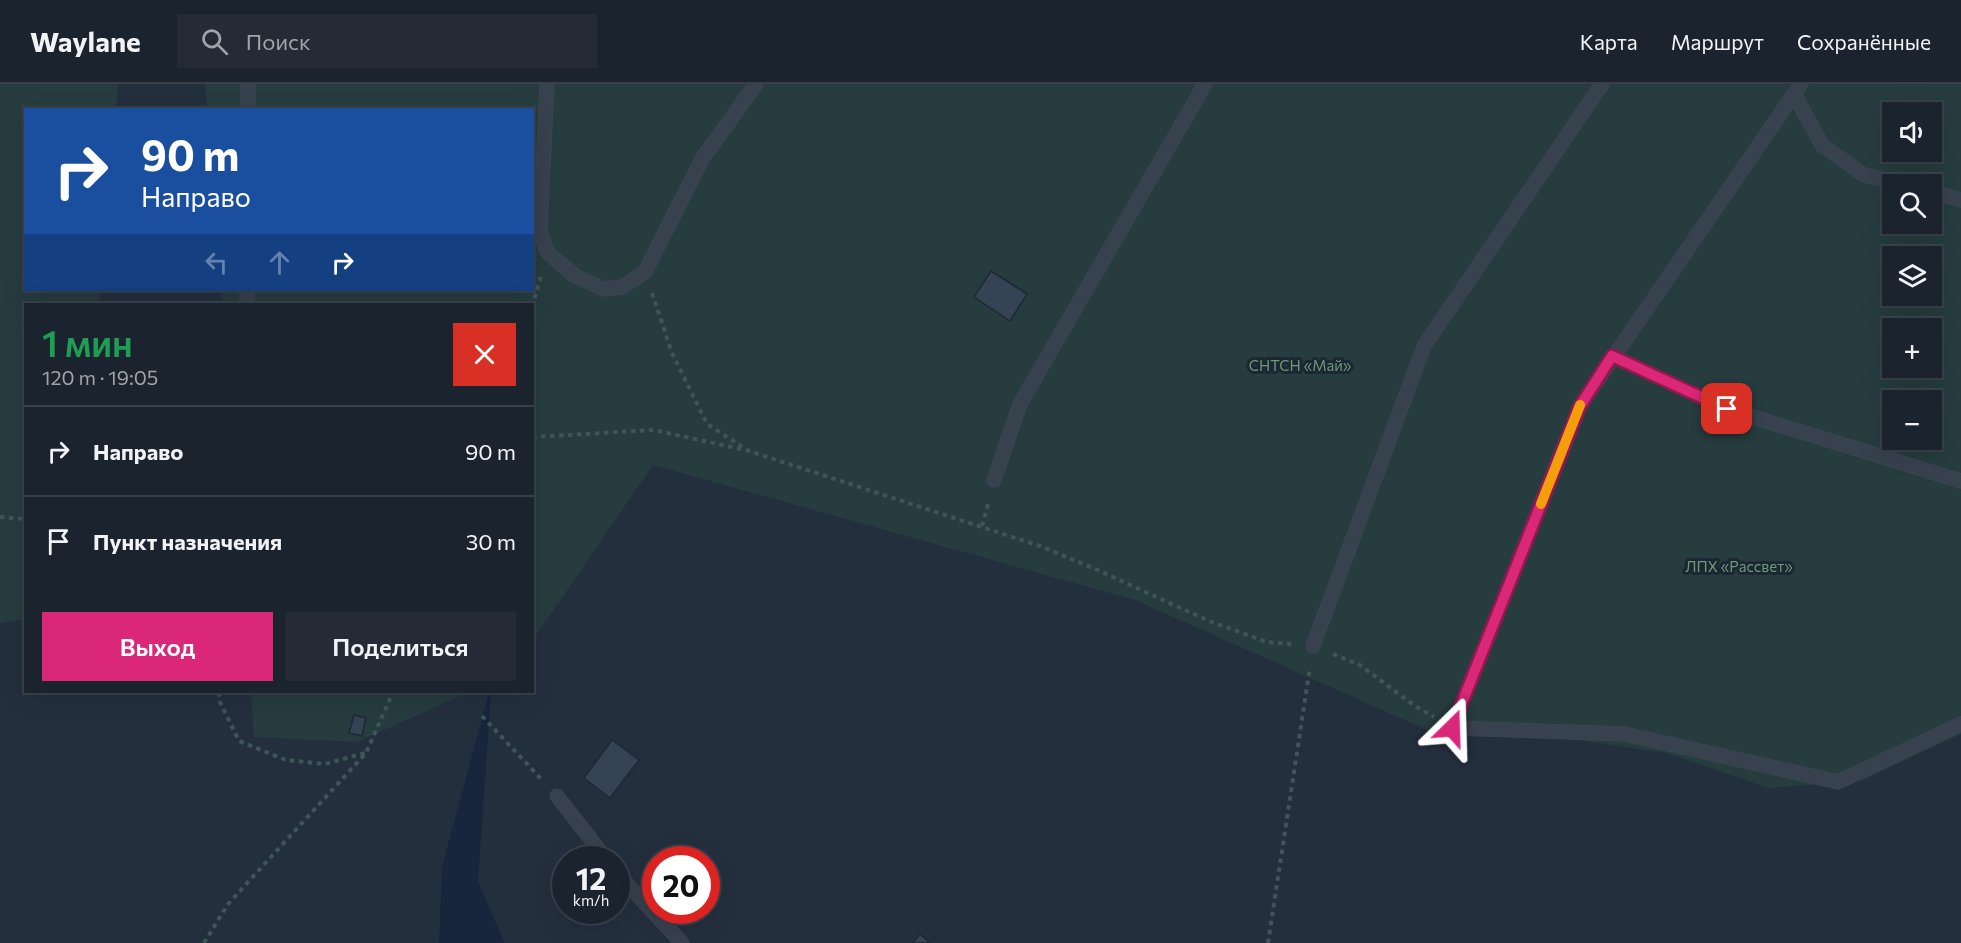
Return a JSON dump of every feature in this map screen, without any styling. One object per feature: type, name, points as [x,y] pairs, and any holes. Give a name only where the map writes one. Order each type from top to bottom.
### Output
[{"type":"lane","points":[[248,84],[248,108]]},
{"type":"lane","points":[[547,84],[540,230],[547,252],[575,276],[604,289],[622,287],[645,272],[702,159],[756,84]]},
{"type":"lane","points":[[994,480],[1020,404],[1205,84]]},
{"type":"lane","points":[[1313,646],[1424,346],[1602,84]]},
{"type":"lane","points":[[1798,89],[1822,145],[1864,175],[1882,179]]},
{"type":"lane","points":[[1798,89],[1612,356],[1580,406],[1452,728],[1625,734],[1838,782],[1961,724]]},
{"type":"lane","points":[[1942,195],[1961,200]]},
{"type":"lane","points":[[1612,356],[1727,409],[1961,482]]},
{"type":"lane","points":[[557,796],[596,846]]},
{"type":"lane","points":[[630,887],[681,943]]},
{"type":"path","points":[[533,303],[547,252]]},
{"type":"path","points":[[645,272],[672,353],[707,424],[749,451]]},
{"type":"path","points":[[534,437],[654,430],[749,451],[1040,546],[1209,621],[1267,642],[1313,646],[1360,665],[1415,706],[1452,728]]},
{"type":"path","points":[[0,517],[24,519]]},
{"type":"path","points":[[1268,943],[1313,646]]},
{"type":"path","points":[[219,693],[220,702],[239,741],[286,760],[325,764],[366,753]]},
{"type":"path","points":[[204,943],[228,904],[366,753],[393,693]]},
{"type":"path","points":[[482,716],[557,796]]},
{"type":"green space","points":[[0,84],[118,84],[116,108],[24,108],[24,291],[101,291],[99,303],[24,303],[24,619],[0,623]]},
{"type":"green space","name":"СНТСН «Май»","points":[[205,84],[1961,84],[1961,734],[1861,781],[1768,788],[1667,753],[1563,738],[1436,734],[1135,600],[653,465],[534,639],[534,303],[222,303],[221,291],[534,291],[534,108],[207,108]]},
{"type":"green space","points":[[251,693],[467,693],[357,742],[254,737]]},
{"type":"water","points":[[489,693],[491,693],[478,882],[505,943],[439,943],[442,867]]},
{"type":"building","points":[[991,271],[1027,294],[1010,321],[974,297]]},
{"type":"building","points":[[354,715],[366,718],[362,736],[349,733]]},
{"type":"building","points":[[612,740],[639,760],[610,798],[584,778]]},
{"type":"building","points":[[920,934],[930,943],[913,943]]},
{"type":"slow traffic","points":[[1541,504],[1580,405]]},
{"type":"route","points":[[1452,728],[1580,406],[1612,356],[1727,409]]},
{"type":"park label","name":"ЛПХ «Рассвет»","points":[[1739,567]]}]
